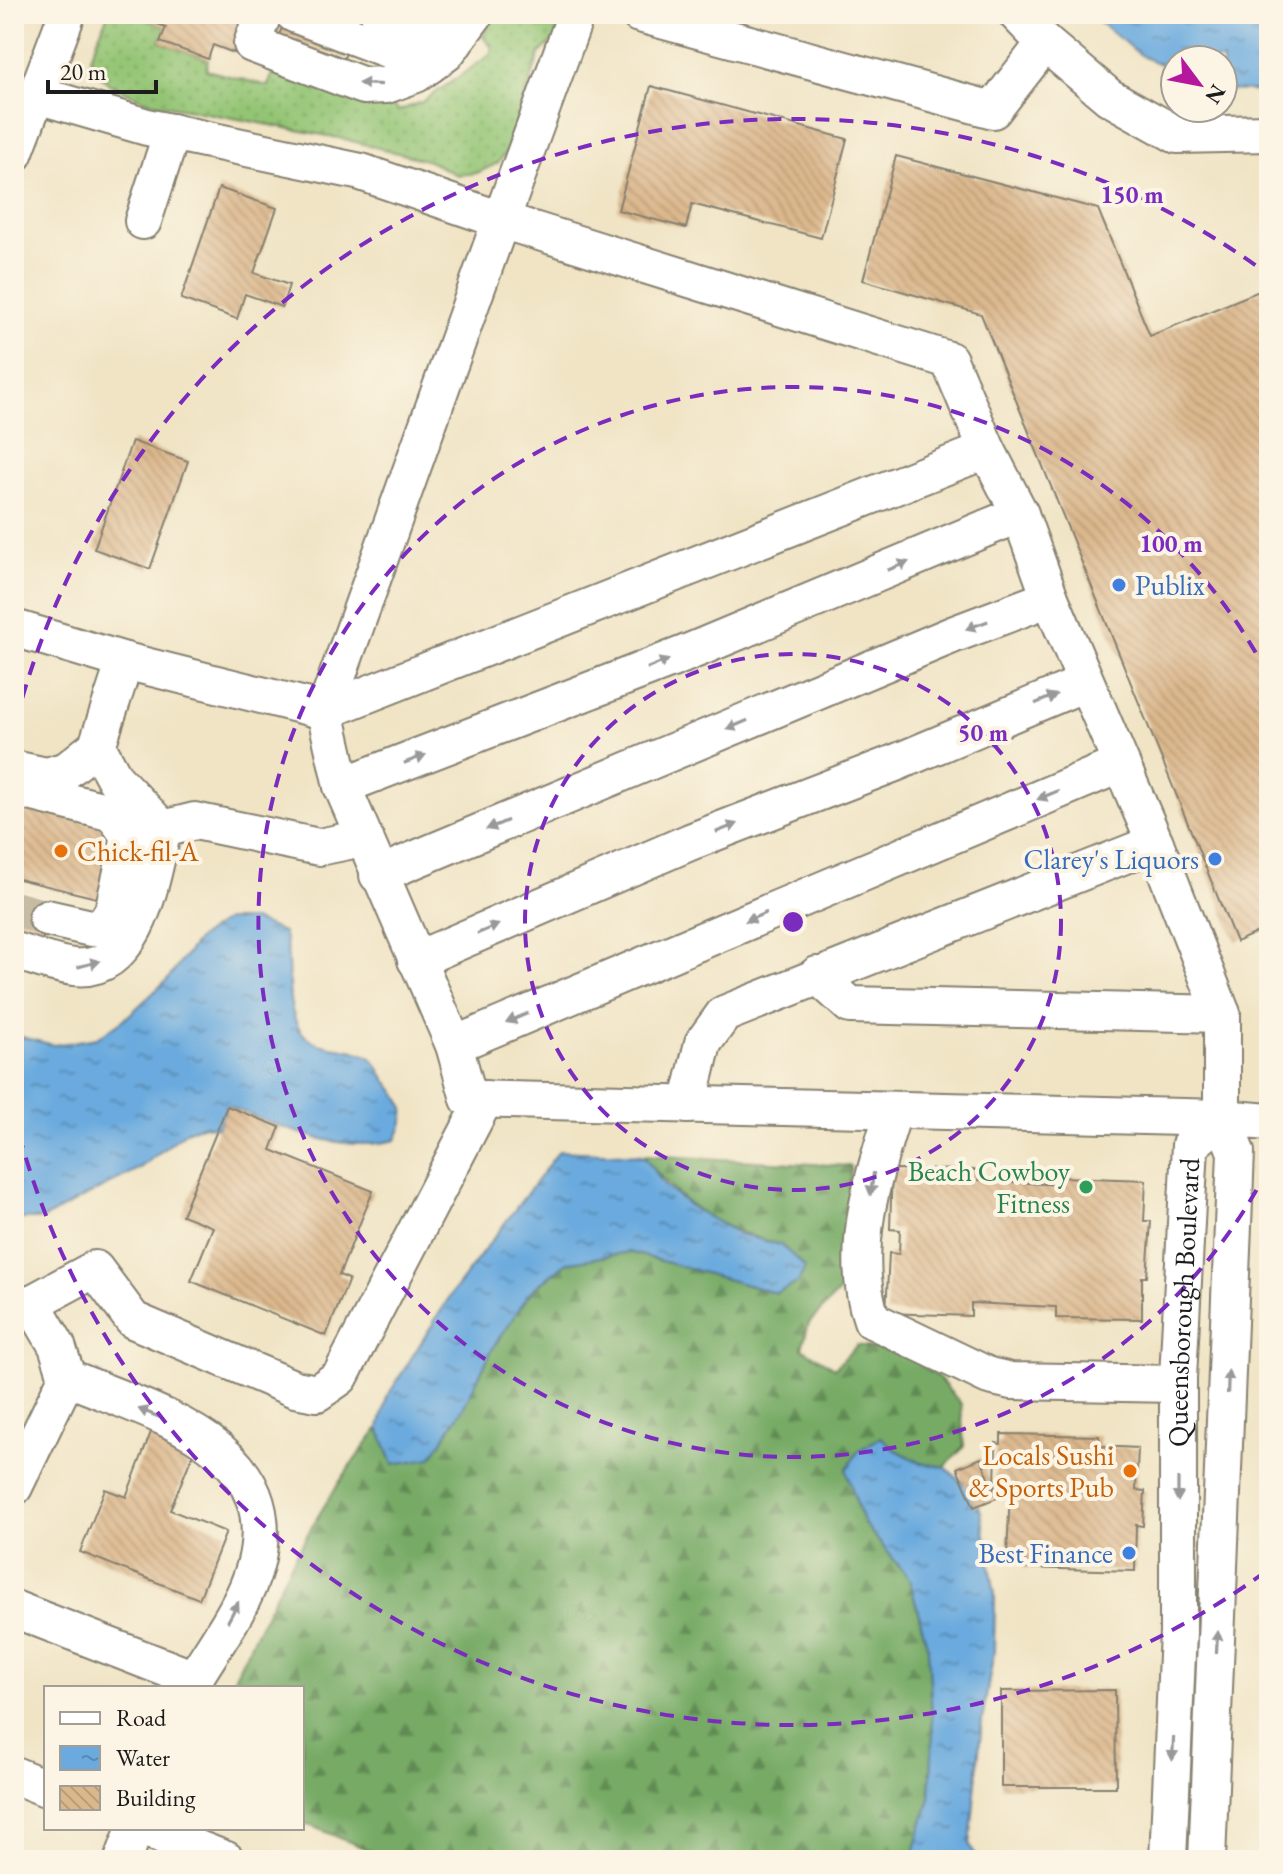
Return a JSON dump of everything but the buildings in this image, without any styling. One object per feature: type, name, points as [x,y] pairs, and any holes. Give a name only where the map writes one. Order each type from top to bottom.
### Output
[{"type":"street","points":[[14,154],[67,14]]},
{"type":"street","points":[[263,14],[252,44],[364,86],[386,85],[416,74],[457,31]]},
{"type":"street","points":[[294,14],[457,31]]},
{"type":"street","points":[[379,14],[457,31]]},
{"type":"street","points":[[576,14],[325,711],[342,786],[454,1045],[469,1099],[1222,1118],[1269,1122]]},
{"type":"street","points":[[639,14],[993,110],[1045,43]]},
{"type":"street","points":[[1017,14],[1045,43],[1109,97],[1177,135],[1269,133]]},
{"type":"street","points":[[37,95],[172,132],[361,172],[501,220],[949,360],[987,450],[1020,514],[1050,598],[1155,843],[1222,1014],[1222,1118]]},
{"type":"street","points":[[143,221],[172,132]]},
{"type":"street","points":[[14,628],[125,661],[325,711],[987,450]]},
{"type":"street","points":[[342,786],[682,655],[1020,514]]},
{"type":"street","points":[[378,875],[952,635],[1050,598]]},
{"type":"street","points":[[14,769],[47,776],[67,770],[97,746],[125,661]]},
{"type":"street","points":[[416,960],[690,842],[895,763],[1085,683]]},
{"type":"street","points":[[97,746],[115,779],[163,829]]},
{"type":"street","points":[[454,1045],[1119,765]]},
{"type":"street","points":[[14,788],[113,813],[130,837],[113,911],[104,926],[91,928],[47,918]]},
{"type":"street","points":[[163,829],[195,821],[319,847],[363,838]]},
{"type":"street","points":[[14,951],[76,968],[112,958],[135,931],[163,829]]},
{"type":"street","points":[[688,1105],[703,1043],[724,1014],[1155,843]]},
{"type":"street","points":[[817,975],[850,1005],[1222,1014]]},
{"type":"street","points":[[14,1487],[67,1377],[57,1346],[23,1304],[95,1269],[133,1320],[295,1389],[317,1393],[340,1377],[485,1099]]},
{"type":"street","points":[[894,1110],[873,1174],[863,1260],[864,1298],[872,1320],[989,1376],[1011,1381],[1178,1384]]},
{"type":"street","name":"Queensborough Boulevard","points":[[1168,1860],[1178,1632],[1178,1384],[1190,1145],[1222,1118],[1236,1152],[1207,1860]]},
{"type":"street","points":[[14,1609],[192,1684],[234,1611],[254,1568],[261,1530],[236,1463],[198,1433],[67,1377]]},
{"type":"street","points":[[123,1860],[134,1830]]},
{"type":"street","points":[[149,1830],[226,1860]]},
{"type":"green space","points":[[108,14],[152,14],[149,21],[166,27],[160,42],[208,59],[206,70],[268,86],[276,65],[390,101],[398,111],[422,102],[490,55],[492,47],[483,37],[493,14],[563,14],[555,39],[540,53],[506,152],[498,163],[477,173],[457,175],[429,161],[344,139],[148,102],[109,84],[95,71],[90,57]]},
{"type":"green space","points":[[643,1155],[851,1166],[841,1290],[809,1323],[802,1348],[835,1368],[857,1345],[905,1354],[936,1375],[961,1404],[964,1447],[945,1467],[921,1463],[894,1449],[863,1522],[909,1578],[928,1649],[933,1734],[930,1798],[912,1860],[392,1860],[304,1823],[304,1686],[230,1686],[315,1521],[379,1428],[393,1464],[463,1408],[494,1346],[532,1290],[566,1263],[629,1252],[776,1293],[781,1245],[739,1232],[703,1214],[657,1173]]},
{"type":"water","points":[[1089,14],[1269,14],[1269,92],[1239,91],[1239,44],[1159,44],[1159,64],[1143,57]]},
{"type":"water","points":[[226,920],[253,920],[283,932],[291,1004],[299,1028],[314,1042],[364,1054],[374,1061],[404,1108],[396,1140],[375,1144],[331,1141],[289,1130],[227,1106],[218,1128],[205,1125],[188,1130],[140,1168],[43,1219],[14,1219],[14,1035],[54,1045],[97,1038],[127,1017],[167,980],[199,938]]},
{"type":"water","points":[[559,1151],[643,1155],[665,1186],[694,1209],[739,1234],[781,1245],[805,1267],[798,1283],[776,1293],[629,1252],[566,1263],[532,1290],[494,1346],[463,1408],[431,1458],[393,1464],[379,1428],[387,1397],[452,1293]]},
{"type":"water","points":[[881,1437],[894,1449],[921,1463],[945,1467],[975,1494],[981,1512],[995,1594],[994,1651],[982,1721],[970,1845],[977,1860],[912,1860],[930,1798],[933,1734],[928,1649],[909,1578],[863,1522],[846,1470],[859,1450]]},
{"type":"tunnel","points":[[14,909],[47,918]]},
{"type":"place","name":"Publix","points":[[1119,585]]},
{"type":"place","name":"Chick-fil-A","points":[[61,851]]},
{"type":"place","name":"Clarey's Liquors","points":[[1215,859]]},
{"type":"place","name":"Beach Cowboy Fitness","points":[[1086,1187]]},
{"type":"place","name":"Locals Sushi & Sports Pub","points":[[1130,1471]]},
{"type":"place","name":"Best Finance","points":[[1129,1553]]}]
